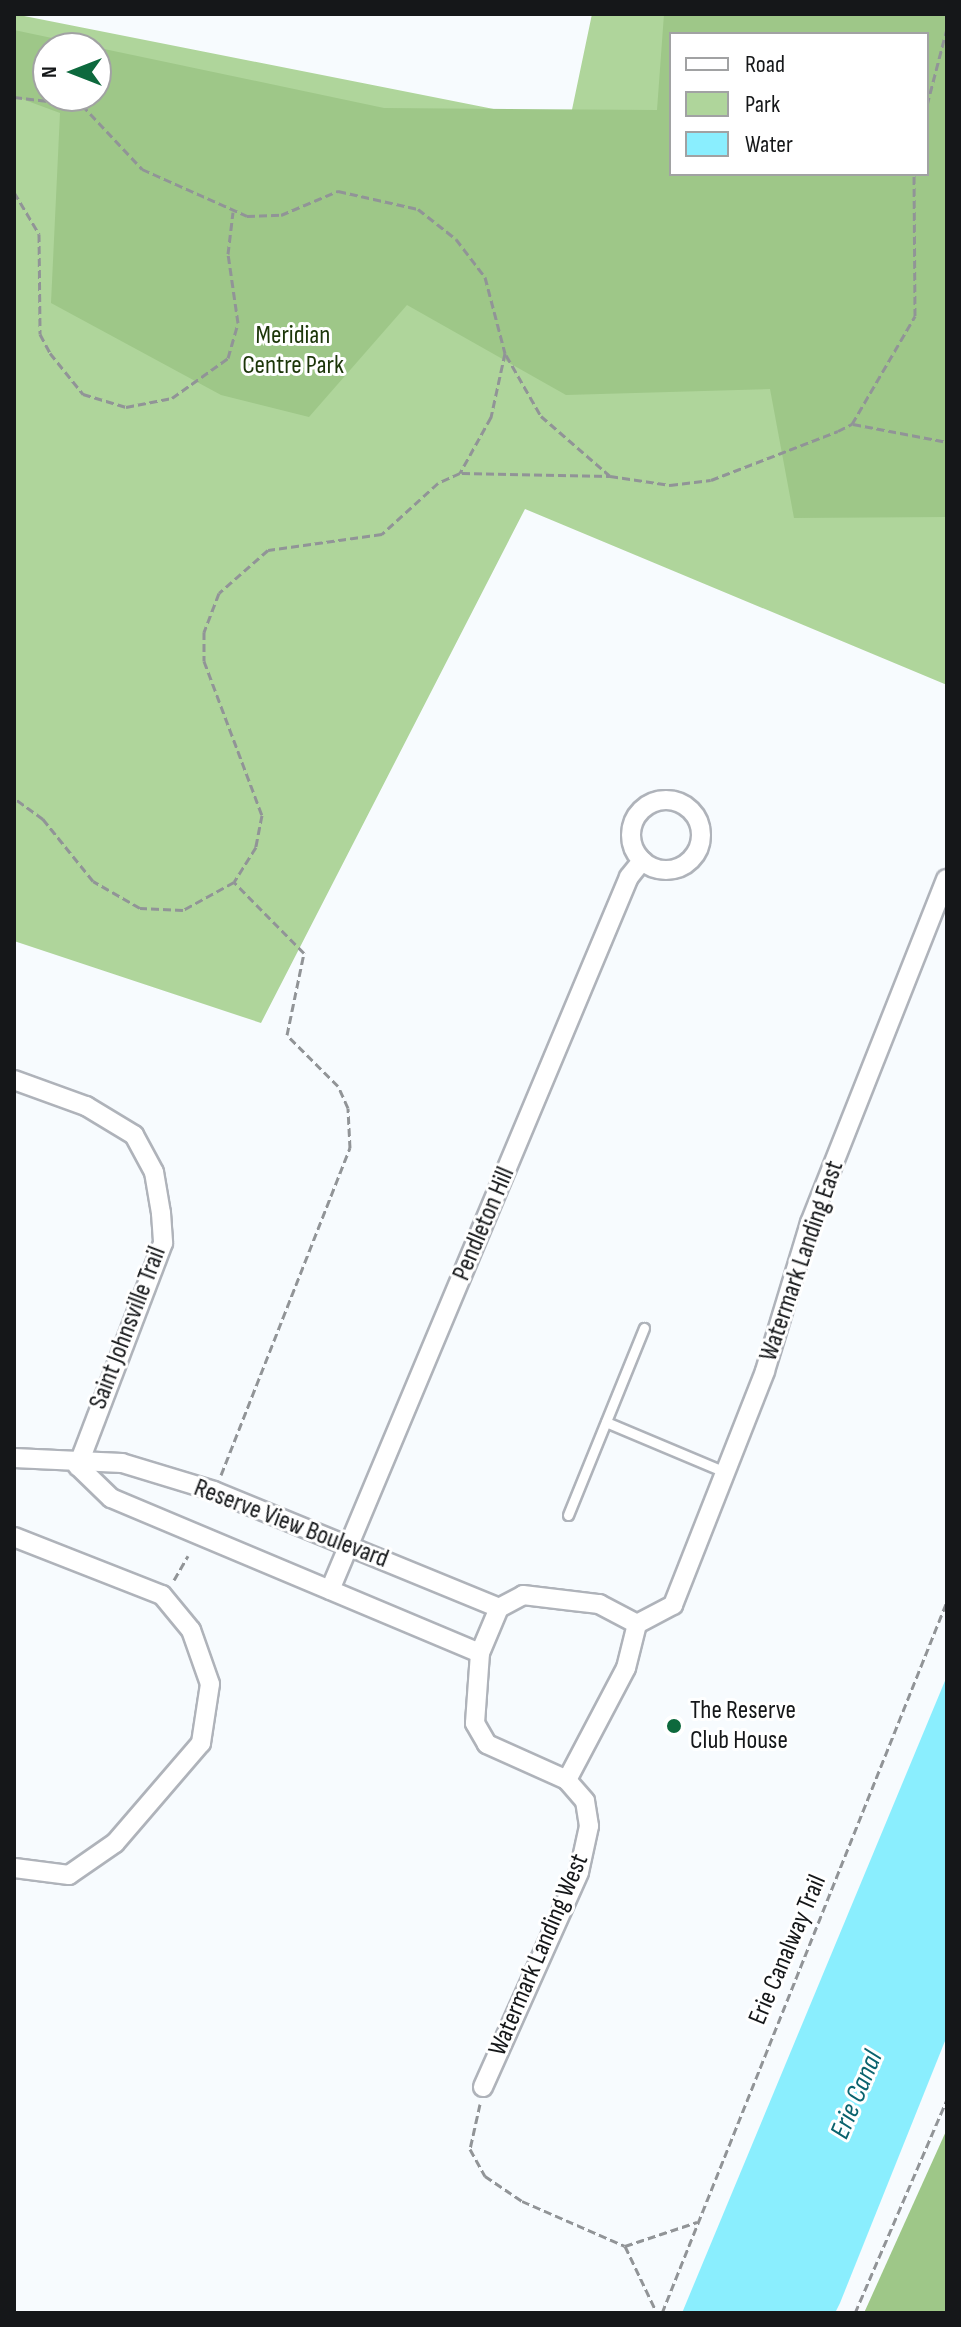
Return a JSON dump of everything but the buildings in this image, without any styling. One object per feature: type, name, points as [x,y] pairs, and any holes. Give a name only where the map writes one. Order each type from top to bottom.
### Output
[{"type":"street","name":"Pendleton Hill","points":[[330,1590],[629,877],[642,861]]},
{"type":"street","name":"Watermark Landing East","points":[[637,1624],[673,1605],[725,1472],[810,1223],[946,879]]},
{"type":"street","name":"Saint Johnsville Trail","points":[[14,1080],[86,1106],[134,1135],[154,1172],[161,1213],[163,1243],[78,1466]]},
{"type":"street","name":"Reserve View Boulevard","points":[[14,1458],[78,1466],[122,1463],[349,1546],[499,1608]]},
{"type":"street","name":"Reserve View Boulevard","points":[[78,1466],[111,1498],[480,1653]]},
{"type":"street","points":[[14,1537],[162,1595],[191,1630],[210,1684],[201,1743],[115,1843],[69,1875],[14,1868]]},
{"type":"street","points":[[523,1595],[571,1597],[637,1624],[626,1668],[567,1780],[487,1744],[475,1723],[472,1693],[480,1653],[499,1608],[523,1595]]},
{"type":"street","name":"Watermark Landing West","points":[[483,2087],[579,1872],[589,1826],[585,1801],[567,1780]]},
{"type":"lane","points":[[568,1515],[644,1328]]},
{"type":"lane","points":[[606,1422],[725,1472]]},
{"type":"path","points":[[929,97],[947,28]]},
{"type":"path","points":[[14,97],[82,105],[142,169],[233,212],[265,218],[321,195],[356,191],[418,209],[471,254],[497,303],[505,353],[541,416],[610,476]]},
{"type":"path","points":[[852,424],[915,316],[914,176]]},
{"type":"path","points":[[14,192],[39,234],[40,334],[50,353],[83,394],[126,407],[172,398],[228,358],[238,323],[228,254],[233,212]]},
{"type":"path","points":[[460,473],[485,433],[505,353]]},
{"type":"path","points":[[14,798],[43,819],[93,881],[140,908],[183,910],[234,882],[256,847],[262,815],[204,661],[204,632],[219,593],[268,550],[382,534],[438,483],[460,473],[610,476],[670,485],[711,480],[852,424],[947,442]]},
{"type":"path","points":[[221,1475],[350,1148],[348,1108],[338,1086],[287,1035],[304,953],[234,882]]},
{"type":"path","points":[[170,1587],[188,1556]]},
{"type":"path","name":"Erie Canalway Trail","points":[[659,2313],[947,1601]]},
{"type":"path","points":[[483,2087],[470,2149],[485,2176],[522,2201],[625,2246],[659,2313]]},
{"type":"path","points":[[855,2313],[947,2099]]},
{"type":"path","points":[[625,2246],[697,2222]]},
{"type":"green space","name":"Meridian Centre Park","points":[[14,14],[105,32],[32,32],[32,112],[112,112],[112,33],[569,124],[592,14],[947,14],[947,685],[525,509],[261,1023],[14,941]]},
{"type":"green space","points":[[664,14],[947,14],[947,517],[794,518],[770,389],[566,395],[407,305],[309,417],[221,395],[51,303],[60,113],[57,112],[112,112],[112,51],[384,108],[657,110]]},
{"type":"green space","points":[[14,30],[32,34],[32,103],[14,96]]},
{"type":"green space","points":[[947,2129],[947,2313],[864,2313]]},
{"type":"water","name":"Erie Canal","points":[[947,1676],[947,2036],[840,2303],[835,2313],[682,2313]]},
{"type":"place","name":"The Reserve Club House","points":[[674,1726]]}]
